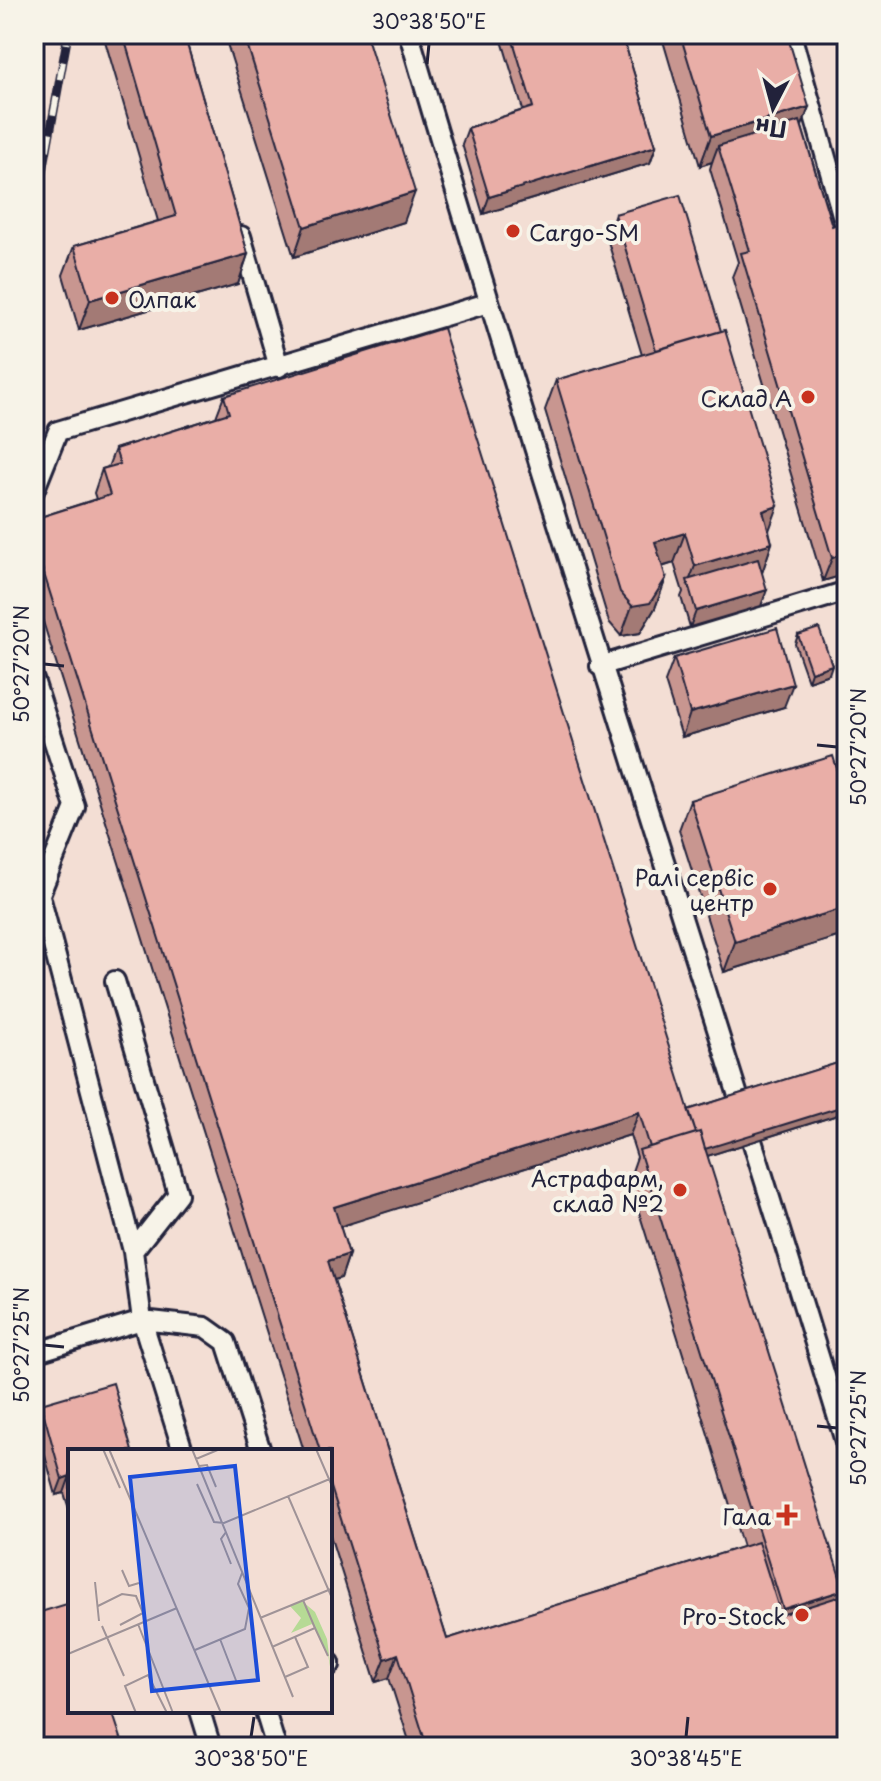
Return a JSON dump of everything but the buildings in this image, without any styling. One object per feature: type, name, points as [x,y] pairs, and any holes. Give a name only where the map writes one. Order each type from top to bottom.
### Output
[{"type":"lane","points":[[409,34],[600,666],[757,1152],[847,1448]]},
{"type":"lane","points":[[791,34],[847,232]]},
{"type":"lane","points":[[235,216],[279,367]]},
{"type":"lane","points":[[34,491],[58,431],[488,303]]},
{"type":"lane","points":[[600,666],[847,591]]},
{"type":"lane","points":[[34,680],[75,807],[40,894]]},
{"type":"lane","points":[[34,873],[133,1251],[142,1320],[182,1449]]},
{"type":"lane","points":[[115,981],[178,1194],[133,1251]]},
{"type":"lane","points":[[34,1353],[142,1320],[205,1327],[226,1342],[260,1449]]},
{"type":"lane","points":[[201,1713],[211,1747]]},
{"type":"lane","points":[[266,1713],[276,1747]]},
{"type":"railway","points":[[34,221],[68,34]]},
{"type":"place","name":"Cargo-SM","points":[[513,231]]},
{"type":"place","name":"Олпак","points":[[112,298]]},
{"type":"place","name":"Склад A","points":[[808,397]]},
{"type":"place","name":"Ралі сервіс центр","points":[[770,889]]},
{"type":"place","name":"Астрафарм, склад №2","points":[[680,1190]]},
{"type":"place","name":"Гала","points":[[787,1515]]},
{"type":"place","name":"Pro-Stock","points":[[802,1615]]}]
